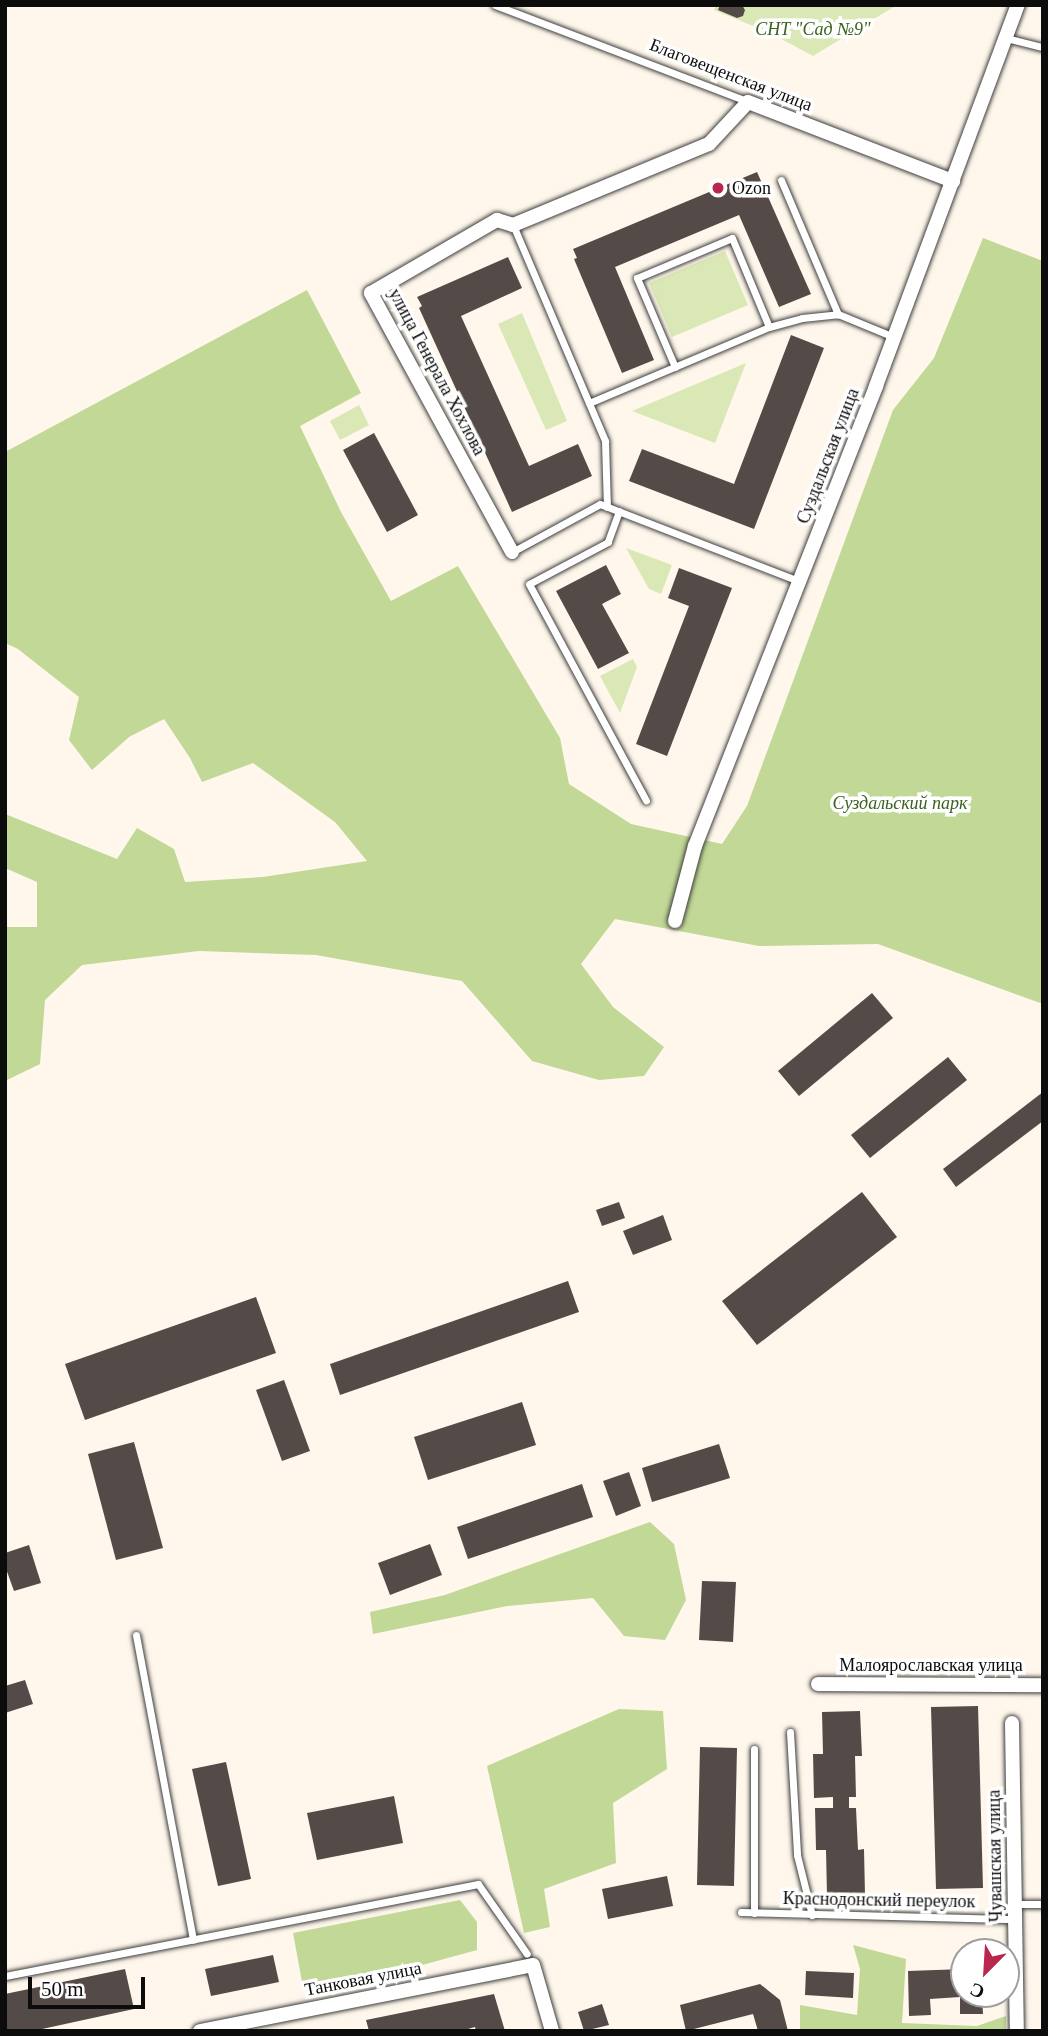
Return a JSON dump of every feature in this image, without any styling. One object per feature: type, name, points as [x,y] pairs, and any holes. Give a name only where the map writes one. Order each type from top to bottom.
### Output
[{"type":"street","name":"Суздальская улица","points":[[675,921],[695,846],[895,338],[1018,5]]},
{"type":"street","name":"Благовещенская улица","points":[[748,102],[953,181]]},
{"type":"street","name":"улица Генерала Хохлова","points":[[512,552],[371,293],[497,220],[513,225],[709,144],[748,102]]},
{"type":"street","name":"Малоярославская улица","points":[[818,1684],[1043,1685]]},
{"type":"street","name":"Чувашская улица","points":[[1012,1723],[1017,2031]]},
{"type":"street","name":"Танковая улица","points":[[201,2031],[530,1960]]},
{"type":"street","points":[[530,1960],[552,2031]]},
{"type":"lane","name":"Благовещенская улица","points":[[495,5],[748,102]]},
{"type":"lane","points":[[1005,38],[1043,47]]},
{"type":"lane","points":[[781,180],[838,314]]},
{"type":"lane","points":[[513,225],[605,441],[607,507]]},
{"type":"lane","points":[[675,367],[637,278],[732,238],[769,327]]},
{"type":"lane","points":[[589,403],[769,327],[802,318],[838,314],[895,338]]},
{"type":"lane","points":[[512,552],[600,504],[800,581]]},
{"type":"lane","points":[[619,512],[608,542],[529,584],[646,800]]},
{"type":"lane","points":[[136,1635],[192,1940]]},
{"type":"lane","points":[[790,1732],[797,1855],[811,1915]]},
{"type":"lane","points":[[754,1749],[754,1913]]},
{"type":"lane","points":[[5,1976],[478,1884],[530,1960]]},
{"type":"lane","points":[[1015,1904],[1043,1904]]},
{"type":"lane","name":"Краснодонский переулок","points":[[741,1912],[1015,1919]]},
{"type":"green space","name":"СНТ \"Сад №9\"","points":[[716,5],[897,5],[813,56],[770,33],[714,10]]},
{"type":"green space","name":"Суздальский парк","points":[[983,238],[1043,261],[1043,1004],[878,944],[759,946],[615,919],[581,964],[613,1007],[664,1047],[644,1076],[599,1080],[532,1061],[462,981],[316,955],[199,951],[82,965],[45,1000],[40,1064],[7,1080],[5,1078],[5,927],[37,927],[37,882],[5,868],[5,814],[117,859],[137,828],[174,849],[185,882],[263,877],[367,861],[335,822],[253,763],[202,782],[190,758],[164,719],[129,737],[92,770],[69,740],[79,697],[18,649],[5,643],[5,452],[307,290],[361,393],[300,426],[341,512],[391,601],[458,566],[560,738],[569,784],[631,824],[722,844],[747,806],[893,410],[934,358]]},
{"type":"green space","points":[[725,251],[748,305],[672,337],[649,283]]},
{"type":"green space","points":[[522,313],[567,421],[546,430],[498,324]]},
{"type":"green space","points":[[746,363],[715,443],[632,411]]},
{"type":"green space","points":[[359,405],[369,425],[340,440],[330,421]]},
{"type":"green space","points":[[626,548],[672,565],[661,594],[649,589]]},
{"type":"green space","points":[[633,659],[637,667],[620,713],[600,676]]},
{"type":"green space","points":[[650,1522],[674,1544],[686,1600],[665,1640],[624,1636],[593,1598],[507,1606],[373,1634],[370,1612],[445,1595]]},
{"type":"green space","points":[[619,1709],[663,1711],[667,1769],[613,1803],[616,1863],[544,1889],[550,1927],[524,1933],[487,1766]]},
{"type":"green space","points":[[460,1900],[477,1922],[477,1950],[382,1976],[303,1987],[293,1933]]},
{"type":"green space","points":[[853,1945],[906,1959],[902,2023],[977,2026],[1006,2016],[1006,2031],[800,2031],[800,2005],[857,2015],[860,1969]]},
{"type":"building","points":[[720,5],[742,5],[745,10],[743,16],[737,18],[718,10]]},
{"type":"building","points":[[757,172],[811,294],[779,307],[739,215],[615,267],[654,360],[622,373],[574,259],[577,258],[573,249]]},
{"type":"building","points":[[508,257],[522,288],[461,316],[529,466],[578,444],[592,476],[512,512],[419,308],[422,306],[417,297]]},
{"type":"building","points":[[791,335],[824,348],[754,529],[629,481],[642,449],[734,484]]},
{"type":"building","points":[[374,433],[418,515],[387,532],[343,450]]},
{"type":"building","points":[[606,565],[621,594],[602,604],[629,653],[598,669],[556,591]]},
{"type":"building","points":[[679,568],[732,588],[667,756],[636,744],[689,606],[668,598]]},
{"type":"building","points":[[872,993],[893,1018],[799,1096],[778,1071]]},
{"type":"building","points":[[948,1057],[967,1080],[870,1158],[851,1135]]},
{"type":"building","points":[[1043,1092],[1043,1121],[956,1187],[943,1169]]},
{"type":"building","points":[[862,1192],[897,1237],[757,1345],[722,1301]]},
{"type":"building","points":[[619,1202],[625,1218],[602,1226],[596,1210]]},
{"type":"building","points":[[663,1215],[672,1240],[633,1255],[623,1231]]},
{"type":"building","points":[[568,1281],[579,1312],[340,1395],[330,1364]]},
{"type":"building","points":[[256,1297],[276,1353],[85,1420],[65,1364]]},
{"type":"building","points":[[284,1380],[310,1451],[282,1461],[256,1390]]},
{"type":"building","points":[[522,1402],[536,1445],[428,1480],[414,1437]]},
{"type":"building","points":[[134,1442],[163,1548],[116,1560],[88,1454]]},
{"type":"building","points":[[719,1444],[730,1478],[652,1502],[642,1468]]},
{"type":"building","points":[[629,1472],[641,1506],[616,1516],[603,1481]]},
{"type":"building","points":[[582,1484],[593,1517],[468,1559],[457,1527]]},
{"type":"building","points":[[430,1544],[442,1575],[390,1595],[378,1563]]},
{"type":"building","points":[[29,1545],[41,1583],[14,1591],[5,1566],[5,1553]]},
{"type":"building","points":[[702,1581],[736,1582],[733,1642],[699,1640]]},
{"type":"building","points":[[25,1680],[33,1704],[5,1713],[5,1686]]},
{"type":"building","points":[[978,1706],[983,1888],[936,1889],[931,1707]]},
{"type":"building","points":[[860,1711],[862,1756],[855,1756],[856,1797],[849,1797],[849,1808],[856,1808],[858,1850],[864,1849],[865,1895],[827,1896],[826,1850],[816,1850],[815,1808],[833,1808],[833,1797],[814,1798],[813,1754],[823,1754],[822,1712]]},
{"type":"building","points":[[700,1747],[737,1748],[734,1886],[697,1885]]},
{"type":"building","points":[[226,1762],[251,1879],[218,1886],[192,1769]]},
{"type":"building","points":[[394,1796],[403,1843],[317,1860],[307,1813]]},
{"type":"building","points":[[667,1876],[673,1906],[608,1919],[602,1889]]},
{"type":"building","points":[[273,1955],[279,1982],[211,1996],[205,1969]]},
{"type":"building","points":[[125,1969],[134,2009],[33,2031],[5,2031],[5,1994]]},
{"type":"building","points":[[950,1970],[950,1998],[930,1999],[931,2015],[909,2016],[908,1971]]},
{"type":"building","points":[[806,1971],[854,1973],[853,1998],[805,1995]]},
{"type":"building","points":[[760,1984],[780,2000],[788,2031],[758,2031],[753,2014],[686,2031],[680,2005]]},
{"type":"building","points":[[494,1994],[505,2031],[476,2031],[475,2027],[461,2031],[369,2031],[366,2020]]},
{"type":"building","points":[[602,2004],[609,2025],[584,2031],[578,2012]]},
{"type":"building","points":[[960,2008],[983,2008],[983,2014],[960,2014]]},
{"type":"place","name":"Ozon","points":[[718,188]]}]
